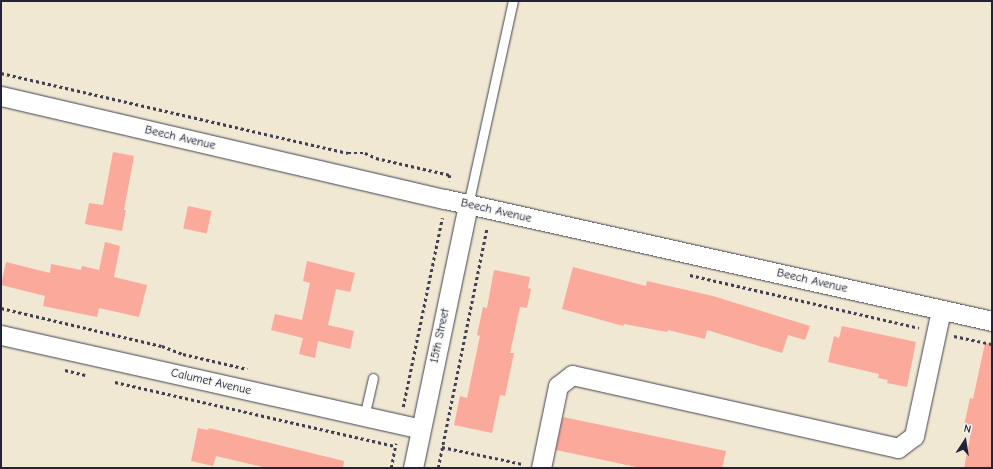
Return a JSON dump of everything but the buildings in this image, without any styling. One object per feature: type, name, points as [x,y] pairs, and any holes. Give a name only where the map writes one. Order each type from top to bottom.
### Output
[{"type":"street","name":"Beech Avenue","points":[[1,96],[445,199],[992,321]]},
{"type":"street","name":"15th Street","points":[[413,468],[468,204]]},
{"type":"street","points":[[541,468],[558,386],[572,375],[898,448],[914,436],[941,310]]},
{"type":"street","name":"Calumet Avenue","points":[[1,335],[421,429]]},
{"type":"lane","points":[[468,204],[513,1]]},
{"type":"lane","points":[[364,416],[373,378]]},
{"type":"path","points":[[1,73],[348,153],[365,153],[376,158],[450,175],[442,218]]},
{"type":"path","points":[[438,468],[487,228],[495,230]]},
{"type":"path","points":[[688,275],[992,344]]},
{"type":"path","points":[[1,308],[162,346],[183,354],[253,370]]},
{"type":"path","points":[[60,368],[68,372],[89,376]]},
{"type":"path","points":[[110,380],[395,446]]},
{"type":"path","points":[[397,403],[404,405]]},
{"type":"path","points":[[442,447],[541,468]]}]
